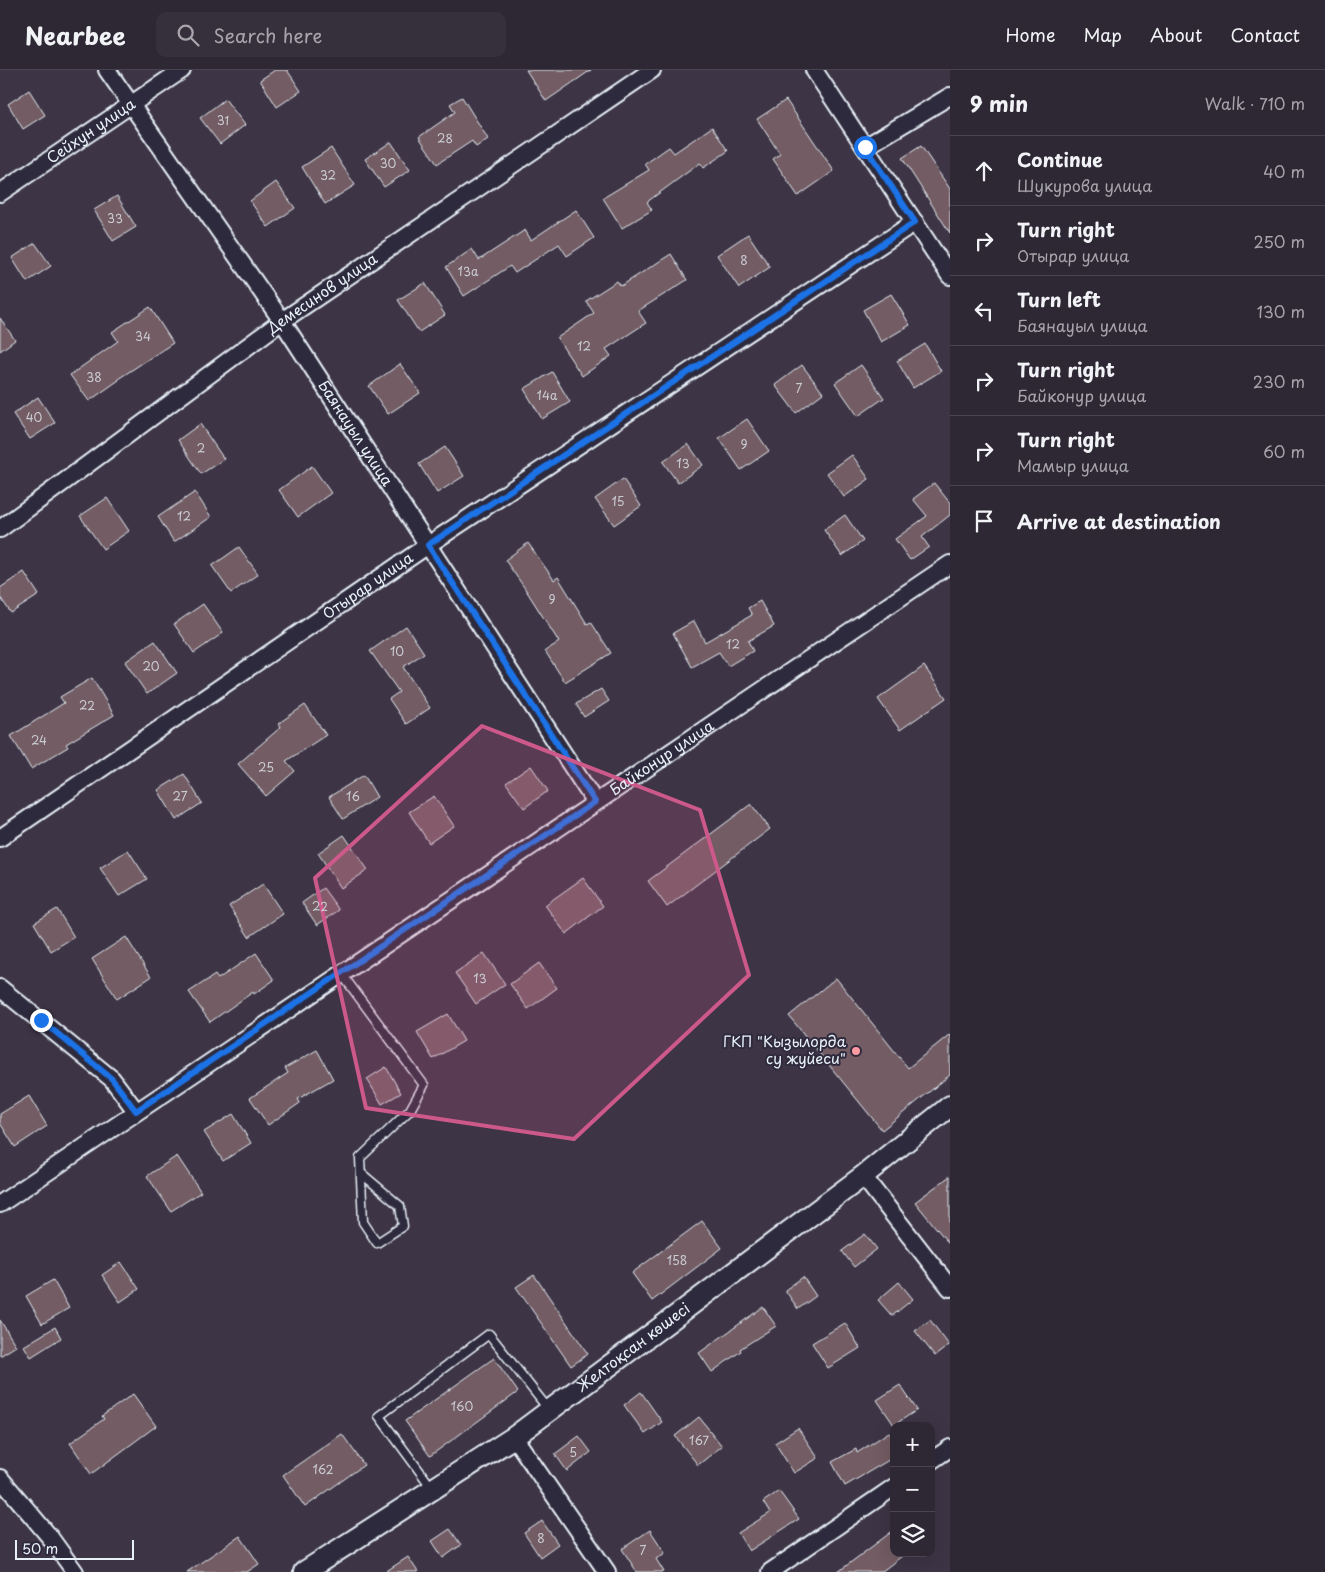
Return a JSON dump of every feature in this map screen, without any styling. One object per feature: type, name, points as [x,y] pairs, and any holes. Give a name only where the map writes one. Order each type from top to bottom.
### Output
[{"type":"street","name":"Баянауыл улица","points":[[107,70],[282,321],[595,802]]},
{"type":"street","name":"Сейхун улица","points":[[0,193],[182,70]]},
{"type":"street","name":"Демесинов улица","points":[[0,529],[282,321],[652,70]]},
{"type":"street","points":[[814,70],[950,276]]},
{"type":"street","points":[[865,147],[950,96]]},
{"type":"street","name":"Отырар улица","points":[[0,838],[428,545],[915,222]]},
{"type":"street","name":"Байконур улица","points":[[0,1204],[950,564]]},
{"type":"street","points":[[0,988],[112,1079],[136,1111]]},
{"type":"street","name":"Желтоқсан көшесі","points":[[304,1572],[514,1437],[863,1176],[950,1106]]},
{"type":"street","points":[[863,1176],[950,1288]]},
{"type":"street","points":[[514,1437],[607,1572]]},
{"type":"street","points":[[935,1458],[950,1448]]},
{"type":"street","points":[[0,1478],[49,1536],[75,1572]]},
{"type":"street","points":[[770,1572],[890,1490]]},
{"type":"lane","points":[[341,973],[424,1085],[410,1110],[360,1158],[363,1222],[377,1243],[403,1226],[400,1206],[361,1173]]},
{"type":"lane","points":[[433,1489],[378,1416],[489,1334],[549,1410]]},
{"type":"highlighted area","points":[[482,726],[700,810],[749,975],[574,1139],[366,1108],[315,878]]},
{"type":"building","points":[[275,70],[287,70],[301,91],[277,107],[260,80]]},
{"type":"building","points":[[526,70],[591,70],[546,101]]},
{"type":"building","points":[[29,90],[45,115],[23,129],[8,104]]},
{"type":"building","points":[[462,97],[488,139],[476,147],[472,141],[437,164],[419,137],[455,112],[450,104]]},
{"type":"building","points":[[225,99],[245,125],[220,144],[200,118]]},
{"type":"building","points":[[786,100],[834,171],[798,196],[773,159],[780,154],[757,119]]},
{"type":"building","points":[[712,127],[728,151],[703,168],[700,163],[647,202],[652,210],[622,228],[603,198],[649,170],[645,164],[669,147],[674,153]]},
{"type":"building","points":[[391,142],[410,170],[384,187],[365,159]]},
{"type":"building","points":[[921,146],[950,189],[950,233],[902,158]]},
{"type":"building","points":[[331,148],[355,185],[325,204],[302,167]]},
{"type":"building","points":[[276,182],[295,208],[268,227],[250,201]]},
{"type":"building","points":[[117,196],[136,227],[113,241],[94,210]]},
{"type":"building","points":[[576,210],[594,238],[567,256],[559,244],[515,273],[510,266],[464,296],[446,267],[472,249],[479,260],[525,230],[531,240]]},
{"type":"building","points":[[748,234],[770,267],[739,288],[717,255]]},
{"type":"building","points":[[35,243],[51,266],[27,282],[12,258]]},
{"type":"building","points":[[671,254],[687,280],[638,311],[646,323],[606,349],[611,356],[582,376],[557,338],[594,313],[586,301],[617,281],[621,286]]},
{"type":"building","points":[[425,283],[445,315],[419,332],[398,300]]},
{"type":"building","points":[[891,294],[910,325],[881,342],[863,310]]},
{"type":"building","points":[[150,307],[173,343],[118,379],[89,401],[70,375],[118,341],[112,332]]},
{"type":"building","points":[[0,318],[15,340],[0,351]]},
{"type":"building","points":[[925,344],[941,371],[913,388],[897,361]]},
{"type":"building","points":[[400,364],[420,393],[388,414],[369,386]]},
{"type":"building","points":[[802,365],[823,393],[796,413],[775,385]]},
{"type":"building","points":[[861,365],[884,398],[858,416],[835,383]]},
{"type":"building","points":[[552,372],[570,402],[542,419],[524,389]]},
{"type":"building","points":[[38,397],[55,423],[30,439],[13,414]]},
{"type":"building","points":[[747,419],[769,451],[741,470],[719,438]]},
{"type":"building","points":[[200,424],[224,459],[201,474],[178,440]]},
{"type":"building","points":[[688,444],[703,465],[678,483],[663,462]]},
{"type":"building","points":[[445,447],[464,476],[437,493],[419,464]]},
{"type":"building","points":[[852,455],[869,479],[844,497],[827,473]]},
{"type":"building","points":[[312,466],[331,493],[298,517],[279,490]]},
{"type":"building","points":[[623,479],[641,506],[614,525],[595,499]]},
{"type":"building","points":[[934,483],[950,503],[950,515],[922,537],[929,547],[910,560],[895,539],[927,516],[913,499]]},
{"type":"building","points":[[195,492],[211,517],[174,542],[158,517]]},
{"type":"building","points":[[107,498],[129,531],[103,549],[80,516]]},
{"type":"building","points":[[845,515],[863,541],[842,556],[824,530]]},
{"type":"building","points":[[528,543],[554,580],[558,577],[587,624],[591,622],[611,653],[565,682],[545,651],[559,642],[505,560]]},
{"type":"building","points":[[239,547],[258,574],[231,593],[212,566]]},
{"type":"building","points":[[24,572],[39,595],[11,613],[0,597],[0,588]]},
{"type":"building","points":[[760,601],[774,626],[748,641],[753,651],[728,666],[719,652],[692,667],[673,633],[694,621],[705,642],[752,615],[748,608]]},
{"type":"building","points":[[203,604],[223,633],[194,653],[174,624]]},
{"type":"building","points":[[406,626],[424,653],[403,667],[430,708],[406,724],[389,699],[399,692],[370,651]]},
{"type":"building","points":[[155,641],[177,673],[147,694],[125,662]]},
{"type":"building","points":[[924,666],[946,698],[900,730],[878,699]]},
{"type":"building","points":[[92,678],[114,715],[66,744],[68,747],[31,769],[11,736],[64,703],[60,697]]},
{"type":"building","points":[[601,689],[609,701],[584,717],[576,704]]},
{"type":"building","points":[[305,705],[326,735],[286,761],[295,771],[266,796],[238,764],[281,727],[279,723]]},
{"type":"building","points":[[531,766],[548,791],[524,808],[506,783]]},
{"type":"building","points":[[184,774],[202,803],[176,820],[158,790]]},
{"type":"building","points":[[364,775],[377,797],[343,819],[329,797]]},
{"type":"building","points":[[434,796],[454,826],[429,843],[409,812]]},
{"type":"building","points":[[751,804],[770,829],[667,907],[648,881]]},
{"type":"building","points":[[344,835],[368,870],[341,888],[318,853]]},
{"type":"building","points":[[128,850],[147,879],[119,896],[100,868]]},
{"type":"building","points":[[583,878],[603,906],[566,934],[545,905]]},
{"type":"building","points":[[263,884],[283,914],[249,937],[229,906]]},
{"type":"building","points":[[323,888],[339,910],[317,925],[302,903]]},
{"type":"building","points":[[57,909],[74,937],[51,951],[34,923]]},
{"type":"building","points":[[126,937],[151,977],[117,999],[92,959]]},
{"type":"building","points":[[256,953],[274,980],[210,1022],[189,992],[215,975],[218,979]]},
{"type":"building","points":[[484,953],[505,984],[476,1004],[455,973]]},
{"type":"building","points":[[539,963],[557,988],[528,1009],[510,984]]},
{"type":"building","name":"ГКП \"Кызылорда су жуйеси\"","points":[[836,978],[908,1068],[950,1034],[950,1075],[882,1130],[789,1016]]},
{"type":"building","points":[[448,1014],[464,1041],[433,1059],[417,1032]]},
{"type":"building","points":[[317,1050],[333,1079],[298,1099],[300,1103],[268,1125],[250,1098],[288,1073],[285,1068]]},
{"type":"building","points":[[386,1067],[401,1093],[382,1104],[367,1079]]},
{"type":"building","points":[[29,1096],[47,1126],[15,1147],[0,1123],[0,1114]]},
{"type":"building","points":[[233,1114],[251,1143],[223,1161],[204,1132]]},
{"type":"building","points":[[177,1156],[201,1192],[171,1211],[147,1176]]},
{"type":"building","points":[[950,1176],[950,1245],[915,1202]]},
{"type":"building","points":[[702,1221],[722,1248],[652,1301],[632,1273]]},
{"type":"building","points":[[865,1234],[877,1249],[854,1267],[842,1251]]},
{"type":"building","points":[[121,1262],[139,1289],[120,1302],[102,1275]]},
{"type":"building","points":[[534,1275],[588,1354],[571,1366],[516,1287]]},
{"type":"building","points":[[803,1277],[816,1296],[798,1309],[785,1290]]},
{"type":"building","points":[[53,1280],[69,1308],[42,1324],[26,1296]]},
{"type":"building","points":[[899,1282],[913,1299],[892,1316],[878,1300]]},
{"type":"building","points":[[763,1307],[776,1326],[740,1349],[741,1351],[712,1372],[699,1353]]},
{"type":"building","points":[[0,1320],[16,1346],[0,1356]]},
{"type":"building","points":[[930,1320],[949,1345],[935,1356],[915,1331]]},
{"type":"building","points":[[845,1323],[860,1348],[828,1368],[812,1343]]},
{"type":"building","points":[[55,1327],[61,1338],[31,1357],[24,1346]]},
{"type":"building","points":[[494,1358],[518,1392],[430,1456],[405,1421]]},
{"type":"building","points":[[900,1385],[917,1410],[899,1422],[892,1422],[877,1400]]},
{"type":"building","points":[[641,1392],[662,1422],[645,1434],[624,1405]]},
{"type":"building","points":[[133,1394],[156,1426],[91,1474],[70,1443],[104,1419],[102,1416]]},
{"type":"building","points":[[699,1417],[722,1446],[698,1465],[675,1436]]},
{"type":"building","points":[[798,1428],[818,1458],[794,1473],[775,1443]]},
{"type":"building","points":[[889,1432],[890,1434],[890,1459],[845,1486],[832,1462],[856,1449],[857,1453]]},
{"type":"building","points":[[342,1434],[364,1465],[305,1507],[283,1475]]},
{"type":"building","points":[[579,1436],[591,1452],[567,1471],[555,1454]]},
{"type":"building","points":[[779,1491],[799,1519],[749,1551],[738,1533],[770,1513],[763,1502]]},
{"type":"building","points":[[542,1521],[558,1544],[540,1557],[524,1533]]},
{"type":"building","points":[[450,1529],[461,1545],[443,1558],[432,1541]]},
{"type":"building","points":[[650,1530],[665,1553],[656,1559],[664,1572],[637,1572],[622,1549]]},
{"type":"building","points":[[890,1533],[890,1557],[901,1557],[881,1572],[838,1572]]},
{"type":"building","points":[[240,1536],[259,1564],[247,1572],[187,1572]]},
{"type":"building","points":[[408,1557],[418,1572],[385,1572]]},
{"type":"place","name":"ГКП \"Кызылорда су жуйеси\"","points":[[856,1051]]},
{"type":"route","points":[[41,1020],[112,1079],[136,1111],[595,802],[428,545],[915,222],[865,147]]}]
